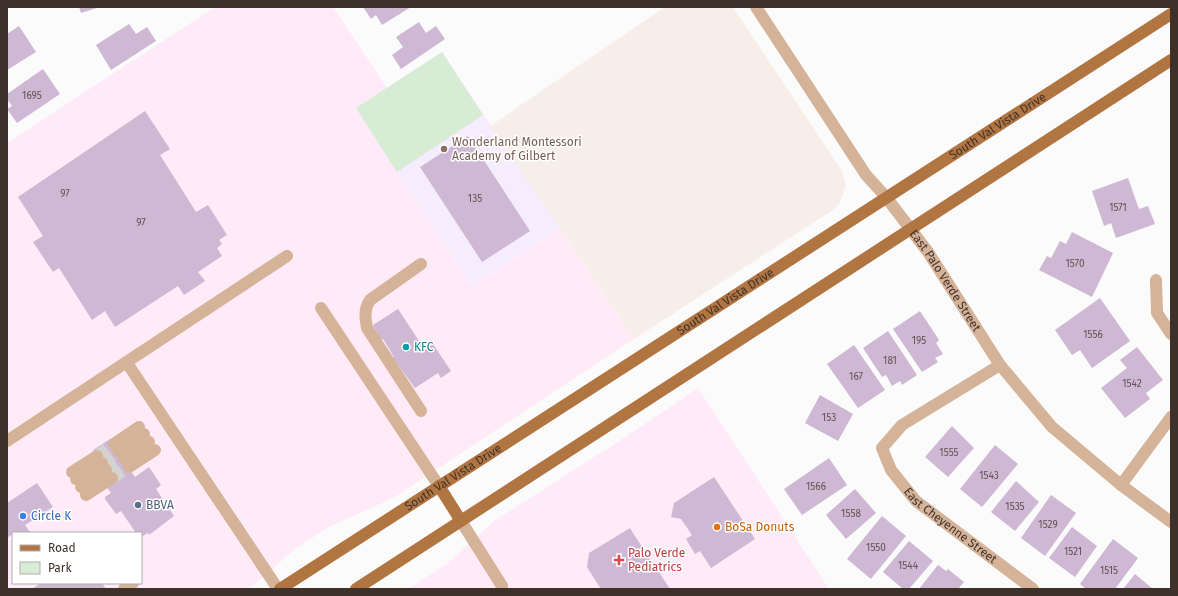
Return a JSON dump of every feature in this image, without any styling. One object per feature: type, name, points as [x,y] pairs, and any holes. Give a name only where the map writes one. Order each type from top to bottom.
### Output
[{"type":"main road","name":"South Val Vista Drive","points":[[279,589],[1171,14]]},
{"type":"main road","points":[[356,589],[1171,60]]},
{"type":"main road","points":[[439,486],[461,521]]},
{"type":"street","name":"East Palo Verde Street","points":[[756,7],[866,175],[886,197],[928,252],[1000,365],[1052,427],[1121,484],[1171,522]]},
{"type":"street","points":[[7,441],[128,363],[287,256]]},
{"type":"street","points":[[420,264],[370,300],[366,307],[365,315],[367,328],[421,411]]},
{"type":"street","points":[[1156,280],[1157,313],[1171,334]]},
{"type":"street","points":[[321,308],[439,486]]},
{"type":"street","points":[[128,363],[279,589]]},
{"type":"street","name":"East Cheyenne Street","points":[[1000,365],[902,425],[882,448],[891,470],[916,501],[1033,589]]},
{"type":"street","points":[[1121,484],[1171,417]]},
{"type":"street","points":[[121,455],[147,438],[121,455]]},
{"type":"street","points":[[79,483],[104,467],[79,483]]},
{"type":"street","points":[[461,521],[502,586]]},
{"type":"shaded area","points":[[215,7],[333,7],[387,88],[442,52],[634,339],[393,498],[329,527],[295,549],[249,589],[7,589],[7,143]]},
{"type":"shaded area","points":[[665,7],[733,7],[842,171],[846,185],[840,203],[833,210],[634,339],[490,126]]},
{"type":"shaded area","name":"Wonderland Montessori Academy of Gilbert","points":[[442,52],[490,126],[560,228],[472,286],[356,108]]},
{"type":"shaded area","points":[[698,388],[829,589],[408,589],[448,563],[494,521],[616,443]]},
{"type":"green space","points":[[442,52],[483,115],[397,172],[356,108]]},
{"type":"building","points":[[79,7],[100,7],[81,13]]},
{"type":"building","points":[[363,7],[411,7],[382,25],[376,15],[371,19]]},
{"type":"building","points":[[419,22],[426,33],[436,26],[445,39],[401,69],[392,55],[403,47],[396,37]]},
{"type":"building","points":[[129,24],[136,34],[147,27],[156,41],[111,70],[96,45]]},
{"type":"building","points":[[19,26],[36,52],[7,70],[7,34]]},
{"type":"building","points":[[43,69],[60,94],[17,123],[7,109],[12,106],[7,99],[7,94]]},
{"type":"building","points":[[145,111],[170,149],[160,155],[196,212],[208,205],[227,235],[219,240],[222,244],[217,248],[222,256],[198,272],[205,281],[184,295],[178,286],[115,327],[105,311],[92,320],[59,268],[53,272],[33,242],[43,236],[18,197]]},
{"type":"building","points":[[468,136],[530,231],[482,262],[420,167]]},
{"type":"building","points":[[1128,178],[1139,209],[1148,206],[1155,224],[1116,238],[1111,223],[1104,226],[1092,191]]},
{"type":"building","points":[[1072,232],[1113,253],[1092,297],[1039,270],[1047,256],[1051,258],[1060,241],[1066,244]]},
{"type":"building","points":[[1100,298],[1130,341],[1092,368],[1080,350],[1072,355],[1055,330]]},
{"type":"building","name":"KFC","points":[[398,309],[425,350],[433,344],[451,371],[441,378],[438,373],[415,388],[393,358],[394,357],[383,339],[381,340],[373,325]]},
{"type":"building","points":[[920,311],[939,340],[936,343],[943,354],[935,358],[938,362],[922,372],[893,329]]},
{"type":"building","points":[[888,331],[917,375],[902,385],[900,381],[892,386],[886,375],[882,377],[863,348]]},
{"type":"building","points":[[854,345],[885,390],[858,408],[827,364]]},
{"type":"building","points":[[1137,347],[1163,380],[1146,393],[1150,399],[1125,418],[1101,388],[1127,368],[1120,360]]},
{"type":"building","points":[[820,395],[853,414],[838,441],[805,423]]},
{"type":"building","points":[[952,426],[974,448],[948,477],[925,457]]},
{"type":"building","name":"BBVA","points":[[110,439],[135,477],[149,467],[161,485],[156,489],[174,516],[149,535],[148,533],[142,536],[142,532],[135,532],[121,511],[116,514],[105,499],[105,497],[111,493],[106,486],[113,481],[93,450]]},
{"type":"building","points":[[995,445],[1018,464],[982,507],[960,489]]},
{"type":"building","points":[[829,458],[847,485],[802,515],[784,489]]},
{"type":"building","name":"BoSa Donuts","points":[[714,477],[755,539],[711,568],[700,551],[695,554],[686,539],[692,535],[681,519],[671,517],[674,503]]},
{"type":"building","points":[[1016,481],[1039,502],[1015,531],[991,512]]},
{"type":"building","name":"Circle K","points":[[37,483],[53,507],[25,525],[30,532],[12,532],[12,536],[11,535],[7,538],[7,503]]},
{"type":"building","points":[[855,489],[876,513],[846,539],[826,515]]},
{"type":"building","points":[[1051,495],[1076,513],[1045,556],[1021,538]]},
{"type":"building","points":[[882,516],[906,536],[871,579],[847,559]]},
{"type":"building","points":[[1072,527],[1097,546],[1075,577],[1049,558]]},
{"type":"building","name":"Palo Verde Pediatrics","points":[[630,528],[670,589],[601,589],[587,567],[589,553]]},
{"type":"building","points":[[1113,539],[1138,558],[1115,589],[1086,589],[1080,584]]},
{"type":"building","points":[[909,541],[933,561],[909,589],[903,589],[883,572]]},
{"type":"building","points":[[938,565],[946,571],[948,569],[964,582],[958,589],[919,589]]},
{"type":"building","points":[[1135,574],[1153,589],[1123,589]]},
{"type":"building","points":[[40,584],[103,584],[106,589],[32,589]]},
{"type":"tunnel","points":[[97,456],[114,444]]},
{"type":"tunnel","points":[[102,463],[118,451]]},
{"type":"tunnel","points":[[106,470],[124,459]]},
{"type":"tunnel","points":[[112,478],[129,467]]},
{"type":"place","name":"Wonderland Montessori Academy of Gilbert","points":[[444,149]]},
{"type":"place","name":"KFC","points":[[406,347]]},
{"type":"place","name":"BBVA","points":[[138,505]]},
{"type":"place","name":"Circle K","points":[[23,516]]},
{"type":"place","name":"BoSa Donuts","points":[[717,527]]},
{"type":"place","name":"Palo Verde Pediatrics","points":[[619,560]]}]
